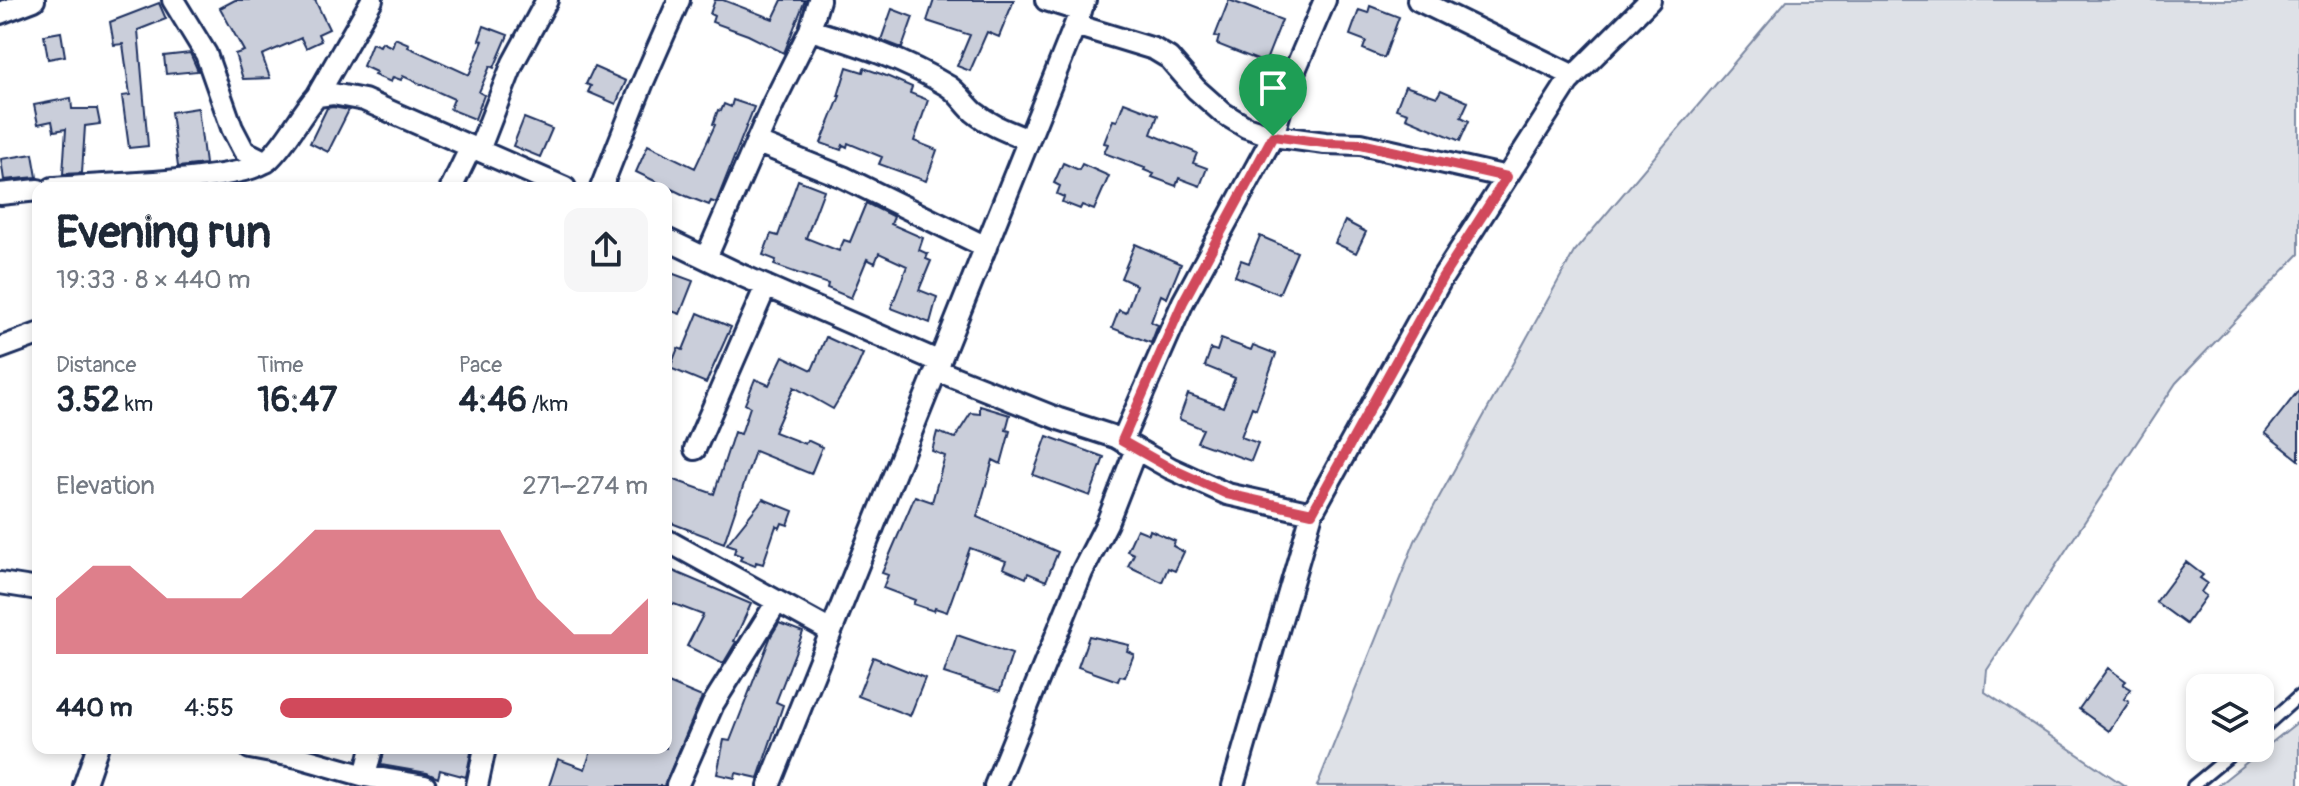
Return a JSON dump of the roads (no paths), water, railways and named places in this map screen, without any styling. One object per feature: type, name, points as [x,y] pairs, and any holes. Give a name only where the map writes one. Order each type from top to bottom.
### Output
[{"type":"street","points":[[0,13],[34,0]]},
{"type":"street","points":[[173,0],[206,54],[232,128],[254,173]]},
{"type":"street","points":[[146,182],[254,173],[317,96],[372,0]]},
{"type":"street","points":[[455,182],[475,149],[513,63],[547,0]]},
{"type":"street","points":[[603,182],[679,0]]},
{"type":"street","points":[[706,258],[773,104],[810,30],[819,0]]},
{"type":"street","points":[[1046,0],[1080,12],[1169,58],[1196,89],[1236,123],[1273,136],[1361,144],[1507,177]]},
{"type":"street","points":[[995,786],[1082,572],[1107,523],[1129,445],[1183,302],[1273,136],[1286,91],[1325,0]]},
{"type":"street","points":[[1418,0],[1574,76]]},
{"type":"street","points":[[1233,786],[1312,513],[1442,278],[1507,177],[1574,76],[1650,0]]},
{"type":"street","points":[[769,786],[1080,12]]},
{"type":"street","points":[[810,30],[906,63],[953,89],[972,110],[994,127],[1029,140]]},
{"type":"street","points":[[317,96],[333,94],[364,100],[551,182]]},
{"type":"street","points":[[758,143],[843,177],[986,247]]},
{"type":"street","points":[[0,194],[32,191]]},
{"type":"street","points":[[672,242],[938,366],[1129,445],[1227,494],[1312,513]]},
{"type":"street","points":[[695,449],[766,286]]},
{"type":"street","points":[[0,348],[32,336]]},
{"type":"street","points":[[672,543],[831,631]]},
{"type":"street","points":[[0,583],[32,588]]},
{"type":"street","points":[[677,786],[713,704],[777,602]]},
{"type":"street","points":[[84,786],[95,754]]},
{"type":"street","points":[[282,754],[365,776],[425,786]]},
{"type":"street","points":[[365,776],[370,754]]},
{"type":"street","points":[[477,786],[484,754]]},
{"type":"lane","points":[[2274,718],[2299,696]]},
{"type":"lane","points":[[2193,786],[2222,762]]}]
